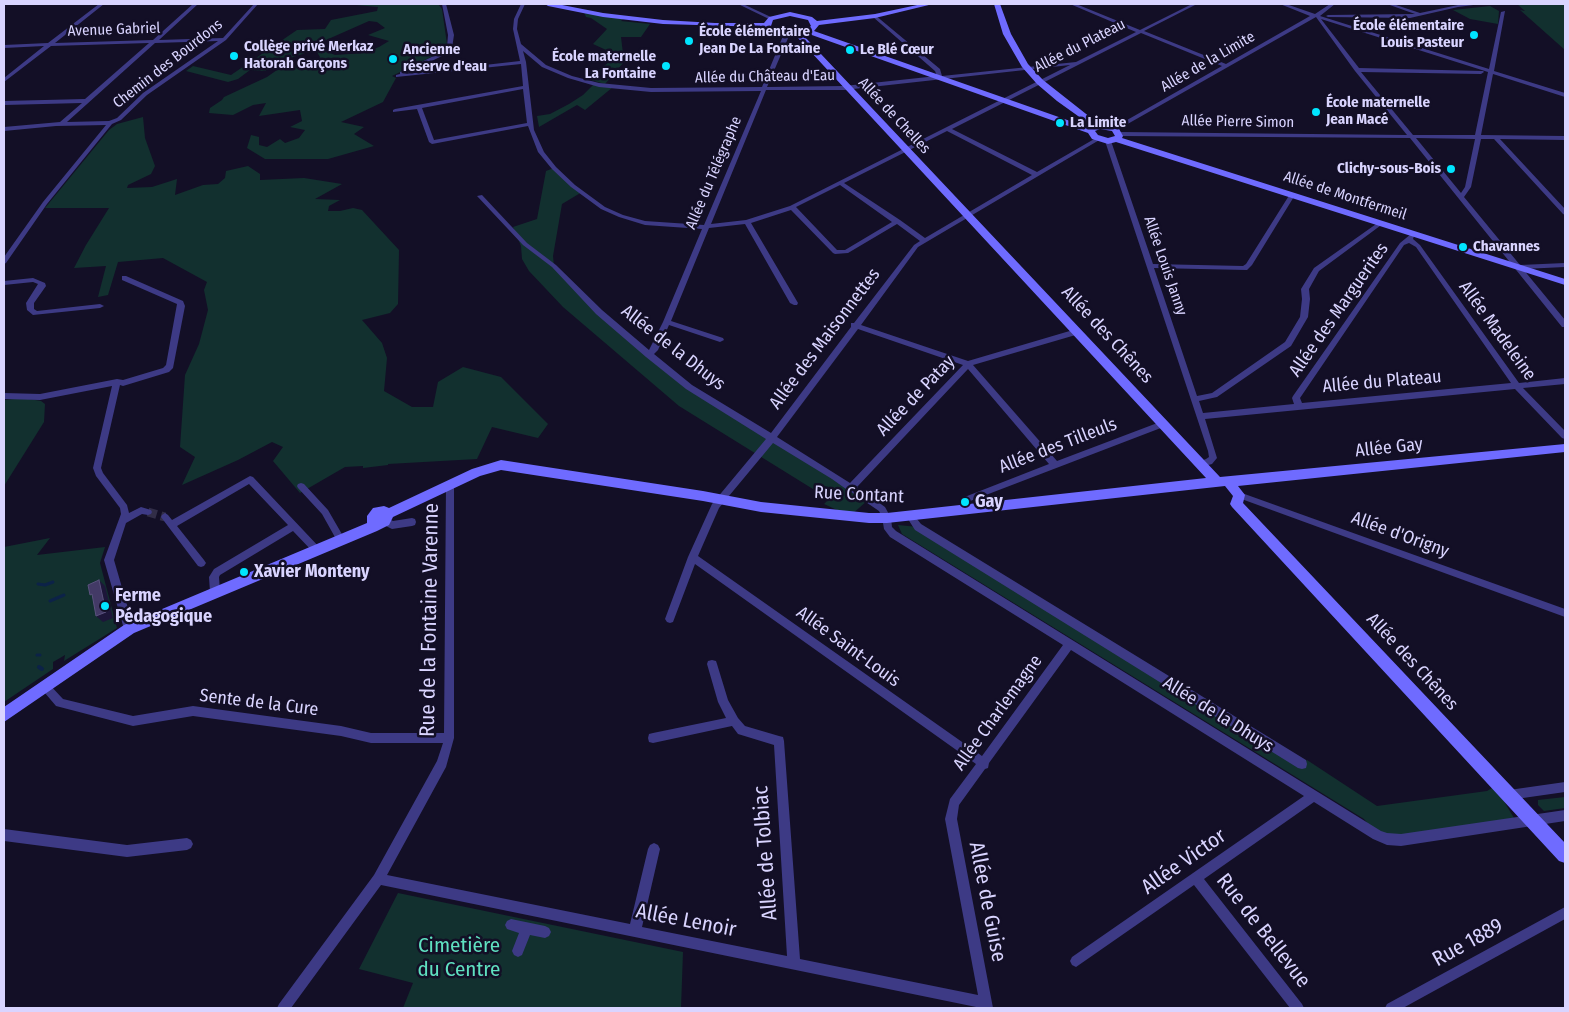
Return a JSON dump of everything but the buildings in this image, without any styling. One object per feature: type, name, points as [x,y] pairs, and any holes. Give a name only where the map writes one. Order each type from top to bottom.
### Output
[{"type":"main road","points":[[548,4],[603,15],[662,22],[715,25],[769,22],[790,14],[806,16],[815,23],[875,16],[930,4]]},
{"type":"main road","points":[[790,4],[790,14]]},
{"type":"main road","points":[[997,4],[1012,45],[1040,82],[1076,111],[1115,136]]},
{"type":"main road","points":[[769,22],[772,32],[786,36],[810,32],[815,27],[815,23]]},
{"type":"main road","points":[[810,32],[1091,131],[1092,135],[1098,139],[1115,136]]},
{"type":"main road","name":"Allée de Chelles","points":[[800,35],[968,215]]},
{"type":"main road","points":[[1091,131],[1100,126]]},
{"type":"main road","name":"Allée de Montfermeil","points":[[1115,136],[1381,223],[1411,237],[1565,282]]},
{"type":"main road","name":"Allée des Chênes","points":[[968,215],[1201,464],[1222,482]]},
{"type":"main road","name":"Allée Gay","points":[[1222,482],[1565,448]]},
{"type":"main road","name":"Rue Contant","points":[[414,500],[429,489],[477,466],[491,462],[505,460],[519,462],[560,473]]},
{"type":"main road","name":"Rue Contant","points":[[4,715],[129,629],[214,587],[380,519],[414,500],[476,472],[501,465],[560,473],[760,507],[886,518],[1222,482]]},
{"type":"main road","name":"Allée d'Origny","points":[[1222,482],[1239,495]]},
{"type":"main road","name":"Allée des Chênes","points":[[1239,495],[1236,504],[1565,855]]},
{"type":"main road","name":"Rue Contant","points":[[313,546],[372,527],[380,519]]},
{"type":"main road","name":"Rue Contant","points":[[4,708],[44,686]]},
{"type":"street","points":[[4,80],[102,4]]},
{"type":"street","points":[[61,124],[196,4]]},
{"type":"street","name":"Chemin des Bourdons","points":[[4,262],[7,251],[110,124],[119,119],[145,94],[224,39],[256,4]]},
{"type":"street","points":[[444,4],[451,35],[449,48],[440,55],[397,78],[523,62]]},
{"type":"street","name":"Allée du Plateau","points":[[522,4],[516,19],[515,30],[523,62],[530,124],[541,152],[554,168],[573,186],[603,208],[621,216],[644,223],[705,227],[747,222],[792,207],[1195,4]]},
{"type":"street","points":[[740,4],[769,22]]},
{"type":"street","points":[[1072,4],[1226,66]]},
{"type":"street","points":[[1282,4],[1317,17],[1565,95]]},
{"type":"street","name":"Allée de la Limite","points":[[1115,136],[1226,66],[1317,17],[1333,4]]},
{"type":"street","points":[[1389,4],[1421,15]]},
{"type":"street","points":[[1317,17],[1410,17],[1479,4]]},
{"type":"street","points":[[1461,197],[1468,187],[1503,12]]},
{"type":"street","points":[[875,16],[938,70],[940,78]]},
{"type":"street","points":[[1317,17],[1357,70],[1565,325]]},
{"type":"street","name":"Allée du Télégraphe","points":[[650,355],[667,322],[786,36]]},
{"type":"street","name":"Avenue Gabriel","points":[[4,46],[224,39]]},
{"type":"street","name":"Allée du Château d'Eau","points":[[518,44],[544,66],[570,77],[599,85],[651,90],[849,88],[1083,61]]},
{"type":"street","points":[[1060,64],[1066,65],[1066,69]]},
{"type":"street","points":[[1357,70],[1491,72]]},
{"type":"street","points":[[395,111],[526,87]]},
{"type":"street","points":[[4,104],[87,101]]},
{"type":"street","points":[[419,107],[432,142],[530,124]]},
{"type":"street","points":[[4,129],[61,124],[110,124]]},
{"type":"street","points":[[4,138],[11,128]]},
{"type":"street","points":[[948,129],[1037,175]]},
{"type":"street","name":"Allée Pierre Simon","points":[[1115,136],[1565,138]]},
{"type":"street","name":"Allée Louis Janny","points":[[1115,136],[1150,266],[1196,399],[1213,458],[1209,462],[1201,464]]},
{"type":"street","points":[[1495,137],[1565,213]]},
{"type":"street","points":[[968,215],[1098,139]]},
{"type":"street","points":[[840,183],[924,240]]},
{"type":"street","points":[[1150,266],[1244,268],[1249,265],[1292,195]]},
{"type":"street","name":"Allée de la Dhuys","points":[[480,196],[525,244],[554,266],[599,312],[689,387],[835,477],[882,509],[891,533],[1387,839],[1401,840],[1565,816]]},
{"type":"street","points":[[792,207],[835,252],[846,252],[898,221]]},
{"type":"street","name":"Allée des Maisonnettes","points":[[670,619],[693,557],[715,506],[720,499],[771,438],[854,325],[916,246],[968,215]]},
{"type":"street","points":[[747,222],[794,303]]},
{"type":"street","points":[[1196,399],[1214,395],[1288,344],[1304,317],[1305,289],[1316,270],[1381,223]]},
{"type":"street","name":"Allée Madeleine","points":[[1411,237],[1517,386],[1565,436]]},
{"type":"street","name":"Allée des Marguerites","points":[[1299,407],[1296,398],[1402,244],[1411,237]]},
{"type":"street","points":[[1519,267],[1565,265]]},
{"type":"street","points":[[4,396],[40,396],[117,382],[122,383],[160,374],[170,366],[180,303],[124,278]]},
{"type":"street","points":[[4,282],[33,280],[42,282],[42,286],[30,303],[31,310],[36,313],[100,306]]},
{"type":"street","points":[[667,322],[720,340]]},
{"type":"street","points":[[854,325],[968,364],[1054,464]]},
{"type":"street","name":"Allée de Patay","points":[[850,489],[968,364],[1076,332]]},
{"type":"street","name":"Allée du Plateau","points":[[1201,416],[1565,381]]},
{"type":"street","points":[[117,382],[97,468],[99,474],[124,507],[125,514],[108,560],[129,629]]},
{"type":"street","name":"Allée des Tilleuls","points":[[965,500],[1054,464],[1163,424]]},
{"type":"street","points":[[171,525],[250,479],[313,546]]},
{"type":"street","name":"Rue de la Fontaine Varenne","points":[[283,1008],[378,879],[442,763],[449,738],[450,485]]},
{"type":"street","points":[[301,486],[325,512],[340,536]]},
{"type":"street","name":"Allée d'Origny","points":[[1239,495],[1565,613]]},
{"type":"street","points":[[122,521],[141,510],[148,512]]},
{"type":"street","points":[[910,516],[918,527],[1302,764]]},
{"type":"street","points":[[165,517],[201,563]]},
{"type":"street","points":[[380,519],[392,525],[412,522]]},
{"type":"street","name":"Rue Contant","points":[[214,587],[214,577],[218,572],[294,526]]},
{"type":"street","name":"Allée Saint-Louis","points":[[693,557],[984,764]]},
{"type":"street","name":"Allée Charlemagne","points":[[954,804],[1070,643]]},
{"type":"street","points":[[653,738],[734,721],[723,702],[712,664]]},
{"type":"street","name":"Sente de la Cure","points":[[44,686],[60,703],[133,721],[193,711],[341,731],[371,738],[449,738]]},
{"type":"street","name":"Allée de Tolbiac","points":[[734,721],[742,730],[758,737],[779,741],[794,962]]},
{"type":"street","points":[[1509,795],[1565,787]]},
{"type":"street","name":"Allée Victor","points":[[1076,961],[1314,795]]},
{"type":"street","name":"Allée de Guise","points":[[954,804],[951,819],[986,1005]]},
{"type":"street","points":[[4,835],[127,851],[187,844]]},
{"type":"street","points":[[636,930],[654,849]]},
{"type":"street","name":"Rue de Bellevue","points":[[1196,878],[1298,1008]]},
{"type":"street","name":"Allée Lenoir","points":[[378,879],[794,962],[986,1005]]},
{"type":"street","name":"Rue 1889","points":[[1390,1008],[1565,913]]},
{"type":"street","points":[[511,925],[545,932]]},
{"type":"street","points":[[518,951],[526,928]]},
{"type":"green space","points":[[345,4],[438,4],[442,9],[447,44],[439,53],[392,76],[396,78],[383,102],[341,122],[364,127],[354,134],[374,146],[328,159],[265,159],[247,148],[251,135],[259,137],[259,145],[267,147],[280,139],[285,143],[299,138],[305,130],[290,127],[302,121],[300,110],[259,116],[266,103],[253,105],[233,115],[209,113],[210,108],[224,97],[267,77],[277,70],[291,65],[313,63],[320,57],[317,52],[323,50],[335,55],[364,53],[379,47],[389,41],[368,35],[385,28],[377,22],[369,21],[317,44],[320,48],[285,60],[265,71],[250,70],[238,79],[228,82],[186,71],[193,66],[231,75],[297,30],[325,29],[331,20],[377,11],[378,7]]},
{"type":"green space","points":[[1517,4],[1565,4],[1565,50],[1520,10],[1525,11]]},
{"type":"green space","points":[[1490,6],[1499,11],[1498,24],[1470,19],[1453,10]]},
{"type":"green space","points":[[584,12],[624,18],[621,21],[650,24],[641,37],[621,37],[624,62],[605,84],[587,79],[613,59],[615,54],[593,44],[607,29],[591,18],[586,17]]},
{"type":"green space","points":[[594,84],[613,87],[585,110],[577,105],[539,127],[537,116],[550,114],[569,104],[583,95]]},
{"type":"green space","points":[[143,117],[145,138],[155,166],[151,174],[128,185],[127,188],[152,187],[177,179],[175,195],[203,185],[218,184],[225,178],[226,171],[248,166],[260,174],[260,180],[304,178],[342,184],[315,199],[340,200],[329,206],[328,211],[353,208],[362,210],[399,250],[398,304],[390,313],[362,320],[382,343],[387,358],[384,391],[412,407],[433,407],[438,382],[463,367],[501,377],[548,424],[538,438],[492,427],[477,459],[388,464],[363,468],[363,466],[345,467],[300,493],[273,461],[283,447],[272,442],[238,460],[182,485],[195,457],[180,447],[185,375],[199,344],[208,310],[204,290],[207,282],[163,258],[118,262],[108,295],[98,297],[106,266],[74,268],[109,208],[45,208],[109,130],[117,124]]},
{"type":"green space","points":[[554,168],[582,192],[562,204],[553,256],[554,266],[585,299],[689,387],[868,500],[850,516],[824,504],[829,499],[679,406],[563,307],[529,271],[522,259],[521,246],[513,227],[537,219],[546,171]]},
{"type":"green space","points":[[23,398],[41,401],[45,404],[44,422],[4,486],[4,400]]},
{"type":"green space","points":[[898,525],[918,527],[1302,764],[1307,760],[1377,806],[1487,791],[1492,788],[1502,798],[1517,823],[1401,840],[1377,835],[1364,819],[902,534]]},
{"type":"green space","points":[[50,538],[37,555],[105,547],[100,563],[117,628],[64,661],[65,655],[53,662],[53,669],[4,702],[4,547]]},
{"type":"green space","points":[[1565,797],[1565,808],[1544,811],[1538,805],[1538,800]]},
{"type":"green space","name":"Cimetière du Centre","points":[[398,893],[683,952],[681,1008],[403,1008],[413,983],[359,969]]},
{"type":"waterway","points":[[38,584],[45,585],[53,582]]},
{"type":"waterway","points":[[50,601],[64,595]]},
{"type":"tunnel","points":[[148,512],[165,517]]},
{"type":"place","name":"École élémentaire Louis Pasteur","points":[[1474,35]]},
{"type":"place","name":"École élémentaire Jean De La Fontaine","points":[[689,41]]},
{"type":"place","name":"Le Blé Cœur","points":[[850,50]]},
{"type":"place","name":"Collège privé Merkaz Hatorah Garçons","points":[[234,56]]},
{"type":"place","name":"Ancienne réserve d'eau","points":[[393,59]]},
{"type":"place","name":"École maternelle La Fontaine","points":[[666,66]]},
{"type":"place","name":"École maternelle Jean Macé","points":[[1316,112]]},
{"type":"place","name":"La Limite","points":[[1060,123]]},
{"type":"place","name":"Clichy-sous-Bois","points":[[1451,169]]},
{"type":"place","name":"Chavannes","points":[[1463,247]]},
{"type":"place","name":"Gay","points":[[965,502]]},
{"type":"place","name":"Xavier Monteny","points":[[244,572]]},
{"type":"place","name":"Ferme Pédagogique","points":[[105,606]]}]
